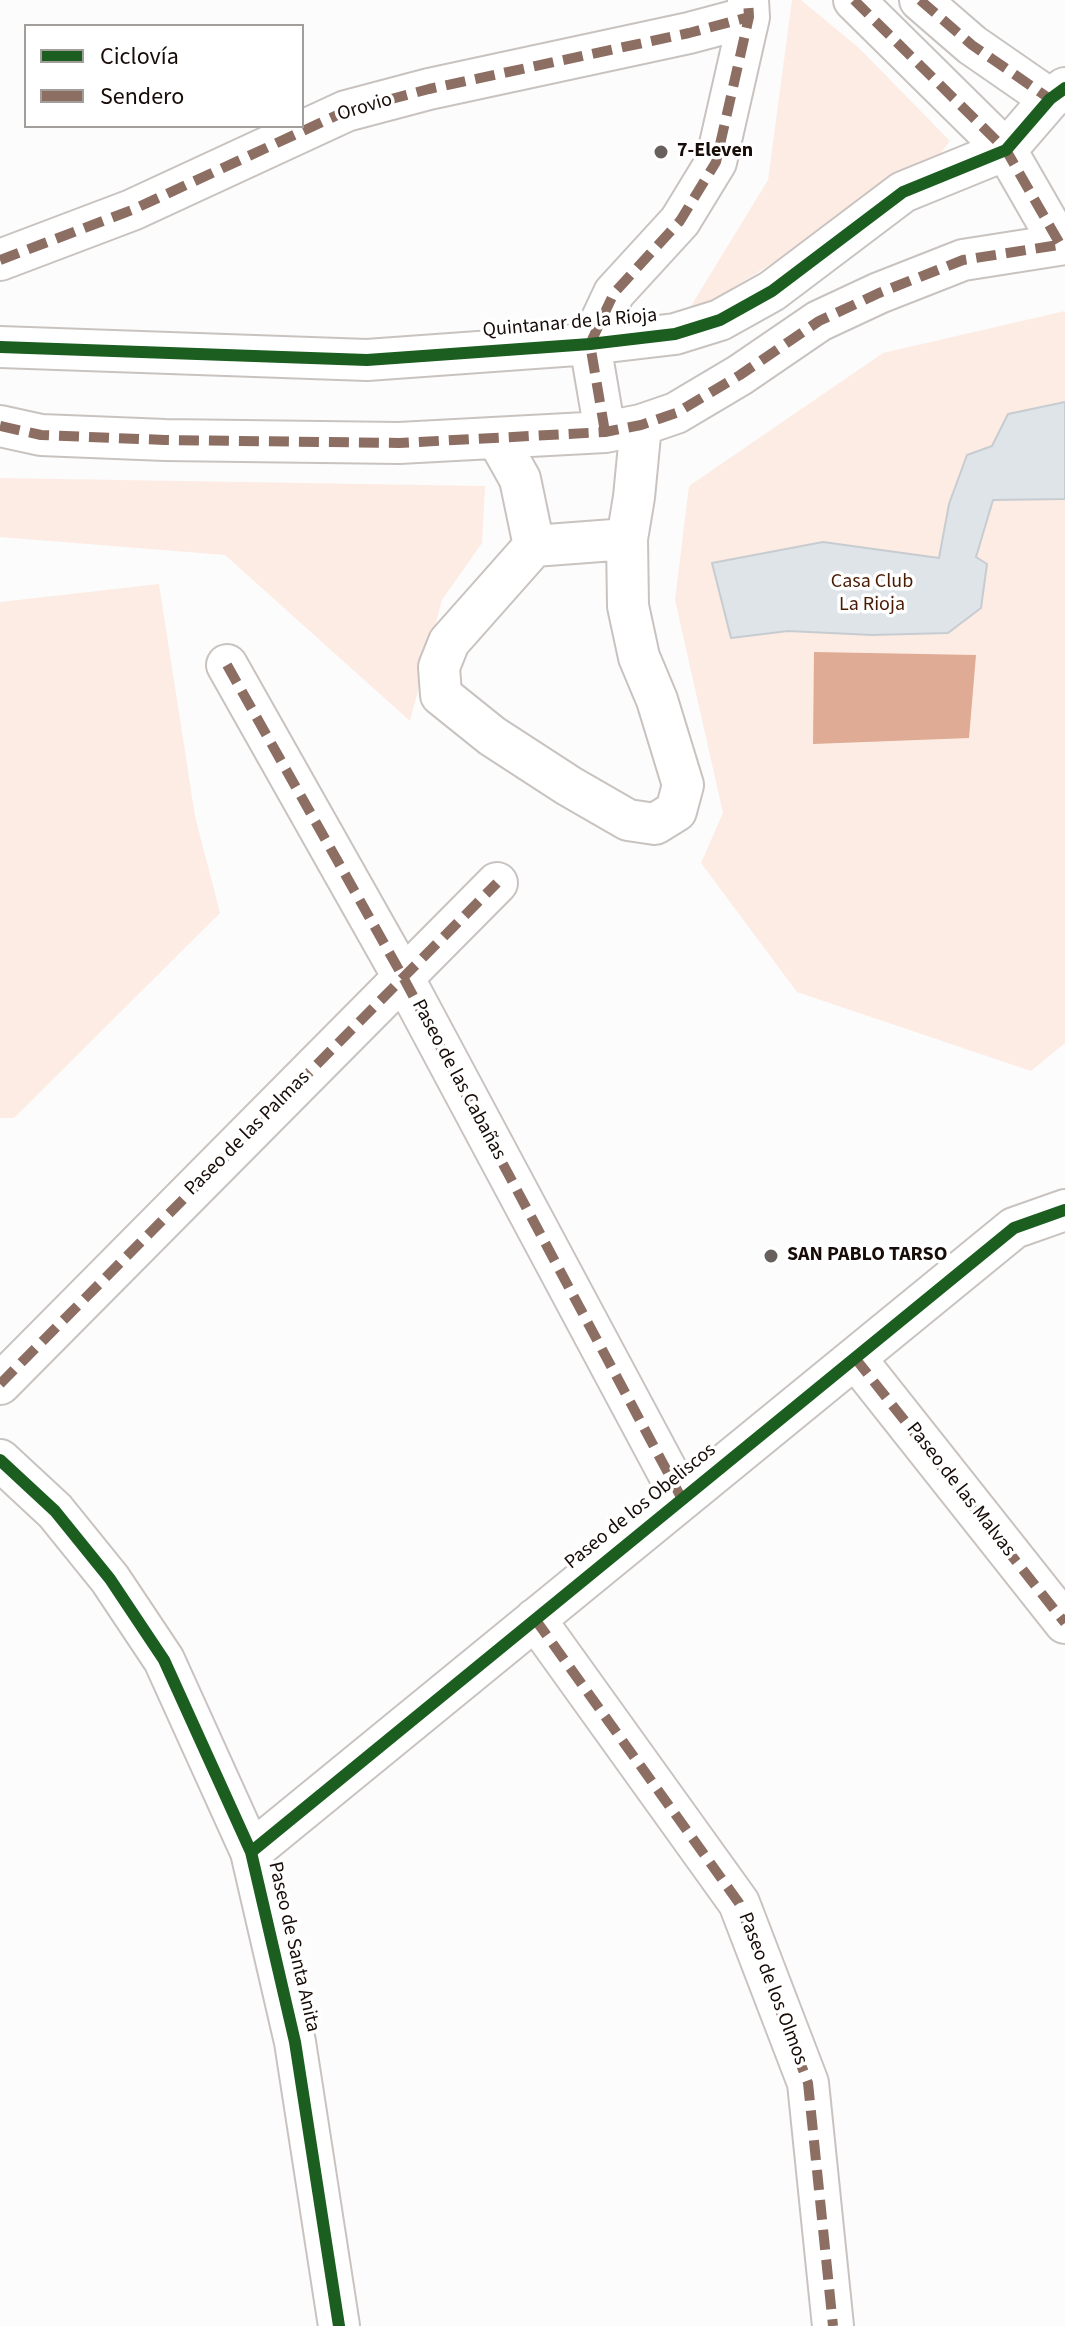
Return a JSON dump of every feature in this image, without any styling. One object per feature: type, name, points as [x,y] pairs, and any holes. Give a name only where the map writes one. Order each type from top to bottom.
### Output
[{"type":"street","points":[[0,426],[41,435],[399,443],[623,428],[676,413],[740,375],[819,321],[879,293],[963,260],[1062,244],[1006,150],[854,0]]},
{"type":"street","name":"Quintanar de la Rioja","points":[[0,347],[367,360],[590,344],[675,334],[720,320],[772,291],[903,192],[1006,150],[1058,94],[972,45],[920,0]]},
{"type":"street","points":[[627,539],[534,546],[449,642],[439,667],[441,695],[492,736],[569,786],[628,820],[655,824],[676,811],[683,785],[657,700],[639,657],[628,606],[627,539],[634,497],[623,428],[590,344],[614,293],[680,221],[716,162],[749,9]]},
{"type":"street","name":"Orovio","points":[[0,260],[132,210],[346,111],[429,89],[689,33],[749,9]]},
{"type":"street","points":[[497,438],[520,479],[534,546]]},
{"type":"street","name":"Paseo de las Cabañas","points":[[227,665],[403,977],[682,1499]]},
{"type":"street","name":"Paseo de las Palmas","points":[[0,1384],[497,883]]},
{"type":"street","name":"Paseo de los Obeliscos","points":[[251,1852],[1014,1228],[1065,1210]]},
{"type":"street","name":"Paseo de las Malvas","points":[[855,1358],[1065,1623]]},
{"type":"street","name":"Paseo de Santa Anita","points":[[0,1460],[55,1511],[110,1579],[164,1660],[251,1852],[295,2042],[339,2326]]},
{"type":"street","name":"Paseo de los Olmos","points":[[535,1619],[739,1903],[808,2083],[833,2326]]},
{"type":"green space","points":[[792,0],[801,0],[859,48],[950,141],[933,163],[683,319],[768,180]]},
{"type":"green space","name":"Casa Club La Rioja","points":[[1065,311],[1065,1043],[1031,1071],[797,992],[701,863],[723,813],[675,600],[689,486],[883,353]]},
{"type":"green space","points":[[0,478],[485,486],[482,543],[442,600],[410,721],[225,555],[0,537]]},
{"type":"green space","points":[[159,584],[195,816],[220,913],[14,1118],[0,1118],[0,602]]},
{"type":"shaded area","points":[[814,652],[976,655],[969,738],[813,744]]},
{"type":"building","points":[[1065,402],[1065,499],[993,500],[976,557],[987,564],[981,608],[948,633],[872,635],[788,631],[731,638],[712,563],[823,542],[939,558],[949,504],[967,455],[992,446],[1008,414]]},
{"type":"marked path","points":[[605,432],[590,344],[614,293],[680,221],[716,162],[749,17],[748,0]]},
{"type":"marked path","points":[[854,0],[1006,150],[1060,244]]},
{"type":"marked path","points":[[920,0],[972,45],[1050,99]]},
{"type":"marked path","points":[[0,260],[132,210],[346,111],[429,89],[689,33],[749,17]]},
{"type":"marked path","points":[[0,426],[41,435],[399,443],[605,432],[641,425],[676,413],[740,375],[819,321],[879,293],[963,260],[1065,244]]},
{"type":"marked path","points":[[227,665],[403,977],[682,1499]]},
{"type":"marked path","points":[[0,1384],[497,883]]},
{"type":"marked path","points":[[855,1358],[1065,1623]]},
{"type":"marked path","points":[[535,1619],[739,1903],[808,2083],[833,2326]]},
{"type":"cycle path","points":[[0,347],[367,360],[590,344],[675,334],[720,320],[772,291],[903,192],[1006,150],[1050,99],[1065,88]]},
{"type":"cycle path","points":[[251,1852],[1014,1228],[1065,1210]]},
{"type":"cycle path","points":[[0,1460],[55,1511],[110,1579],[164,1660],[251,1852],[295,2042],[339,2326]]},
{"type":"place","name":"7-Eleven","points":[[661,152]]},
{"type":"place","name":"SAN PABLO TARSO","points":[[771,1256]]}]
